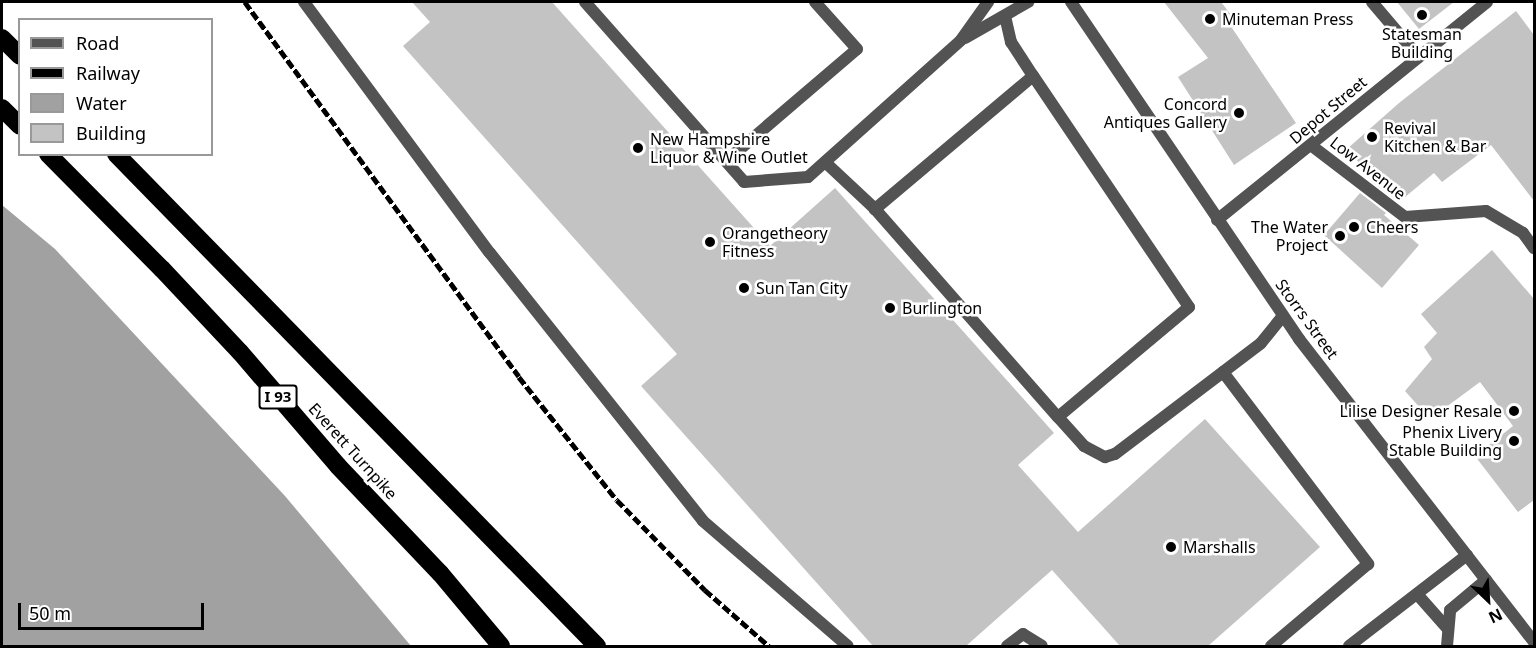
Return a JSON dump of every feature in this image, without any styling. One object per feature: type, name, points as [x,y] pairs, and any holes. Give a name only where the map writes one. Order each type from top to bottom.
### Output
[{"type":"highway","points":[[2,38],[18,54]]},
{"type":"highway","points":[[2,108],[18,124]]},
{"type":"highway","name":"Everett Turnpike","points":[[50,156],[162,268],[240,352],[338,466],[440,573],[501,646]]},
{"type":"highway","name":"Everett Turnpike","points":[[118,156],[254,298],[541,589]]},
{"type":"highway","points":[[541,589],[588,646]]},
{"type":"highway","points":[[541,589],[597,646]]},
{"type":"street","points":[[304,2],[490,254],[703,521],[848,646]]},
{"type":"street","points":[[585,2],[744,182],[808,177],[961,40],[988,2]]},
{"type":"street","points":[[726,161],[857,49],[815,2]]},
{"type":"street","points":[[961,40],[1028,2]]},
{"type":"street","name":"Storrs Street","points":[[1071,2],[1283,316],[1486,580],[1532,634]]},
{"type":"street","points":[[1372,2],[1418,56]]},
{"type":"street","name":"Depot Street","points":[[1217,220],[1312,146],[1418,56],[1487,2]]},
{"type":"street","points":[[1005,16],[1011,42],[1189,307],[1058,417]]},
{"type":"street","points":[[875,209],[1033,76]]},
{"type":"street","name":"Low Avenue","points":[[1312,146],[1405,217],[1486,211],[1523,233],[1534,248]]},
{"type":"street","points":[[825,162],[875,209],[1084,446],[1105,457],[1115,454],[1261,343],[1283,316]]},
{"type":"street","points":[[1223,372],[1368,564],[1271,646]]},
{"type":"street","points":[[1349,646],[1467,555]]},
{"type":"street","points":[[1447,646],[1450,610],[1486,580]]},
{"type":"street","points":[[1417,594],[1448,629]]},
{"type":"street","points":[[1007,646],[1023,634],[1042,646]]},
{"type":"water","points":[[2,205],[55,249],[285,496],[411,646],[2,646]]},
{"type":"building","points":[[412,2],[552,2],[770,246],[835,188],[1054,433],[1018,465],[1078,532],[1205,419],[1320,547],[1208,646],[1120,646],[1052,570],[966,646],[873,646],[641,386],[677,354],[403,46],[430,22]]},
{"type":"building","points":[[1164,2],[1221,2],[1238,24],[1232,28],[1296,123],[1234,165],[1178,77],[1208,58]]},
{"type":"building","name":"Statesman Building","points":[[1397,2],[1454,2],[1419,29]]},
{"type":"building","points":[[1516,11],[1534,35],[1534,201],[1491,145],[1442,182],[1434,173],[1399,202],[1371,181],[1373,179],[1347,149],[1399,103]]},
{"type":"building","points":[[1360,193],[1386,213],[1384,215],[1419,245],[1382,288],[1324,235]]},
{"type":"building","points":[[1492,250],[1534,299],[1534,500],[1518,512],[1475,456],[1513,426],[1480,382],[1430,419],[1405,391],[1432,359],[1424,347],[1437,333],[1421,314]]},
{"type":"railway","points":[[245,2],[519,377],[617,500],[705,590],[769,646]]},
{"type":"place","name":"Statesman Building","points":[[1422,15]]},
{"type":"place","name":"Minuteman Press","points":[[1210,19]]},
{"type":"place","name":"Concord Antiques Gallery","points":[[1239,113]]},
{"type":"place","name":"Revival Kitchen & Bar","points":[[1372,137]]},
{"type":"place","name":"New Hampshire Liquor & Wine Outlet","points":[[638,148]]},
{"type":"place","name":"Cheers","points":[[1354,227]]},
{"type":"place","name":"The Water Project","points":[[1340,236]]},
{"type":"place","name":"Orangetheory Fitness","points":[[710,242]]},
{"type":"place","name":"Sun Tan City","points":[[744,288]]},
{"type":"place","name":"Burlington","points":[[890,308]]},
{"type":"place","name":"Lilise Designer Resale","points":[[1514,411]]},
{"type":"place","name":"Phenix Livery Stable Building","points":[[1514,441]]},
{"type":"place","name":"Marshalls","points":[[1171,547]]}]
